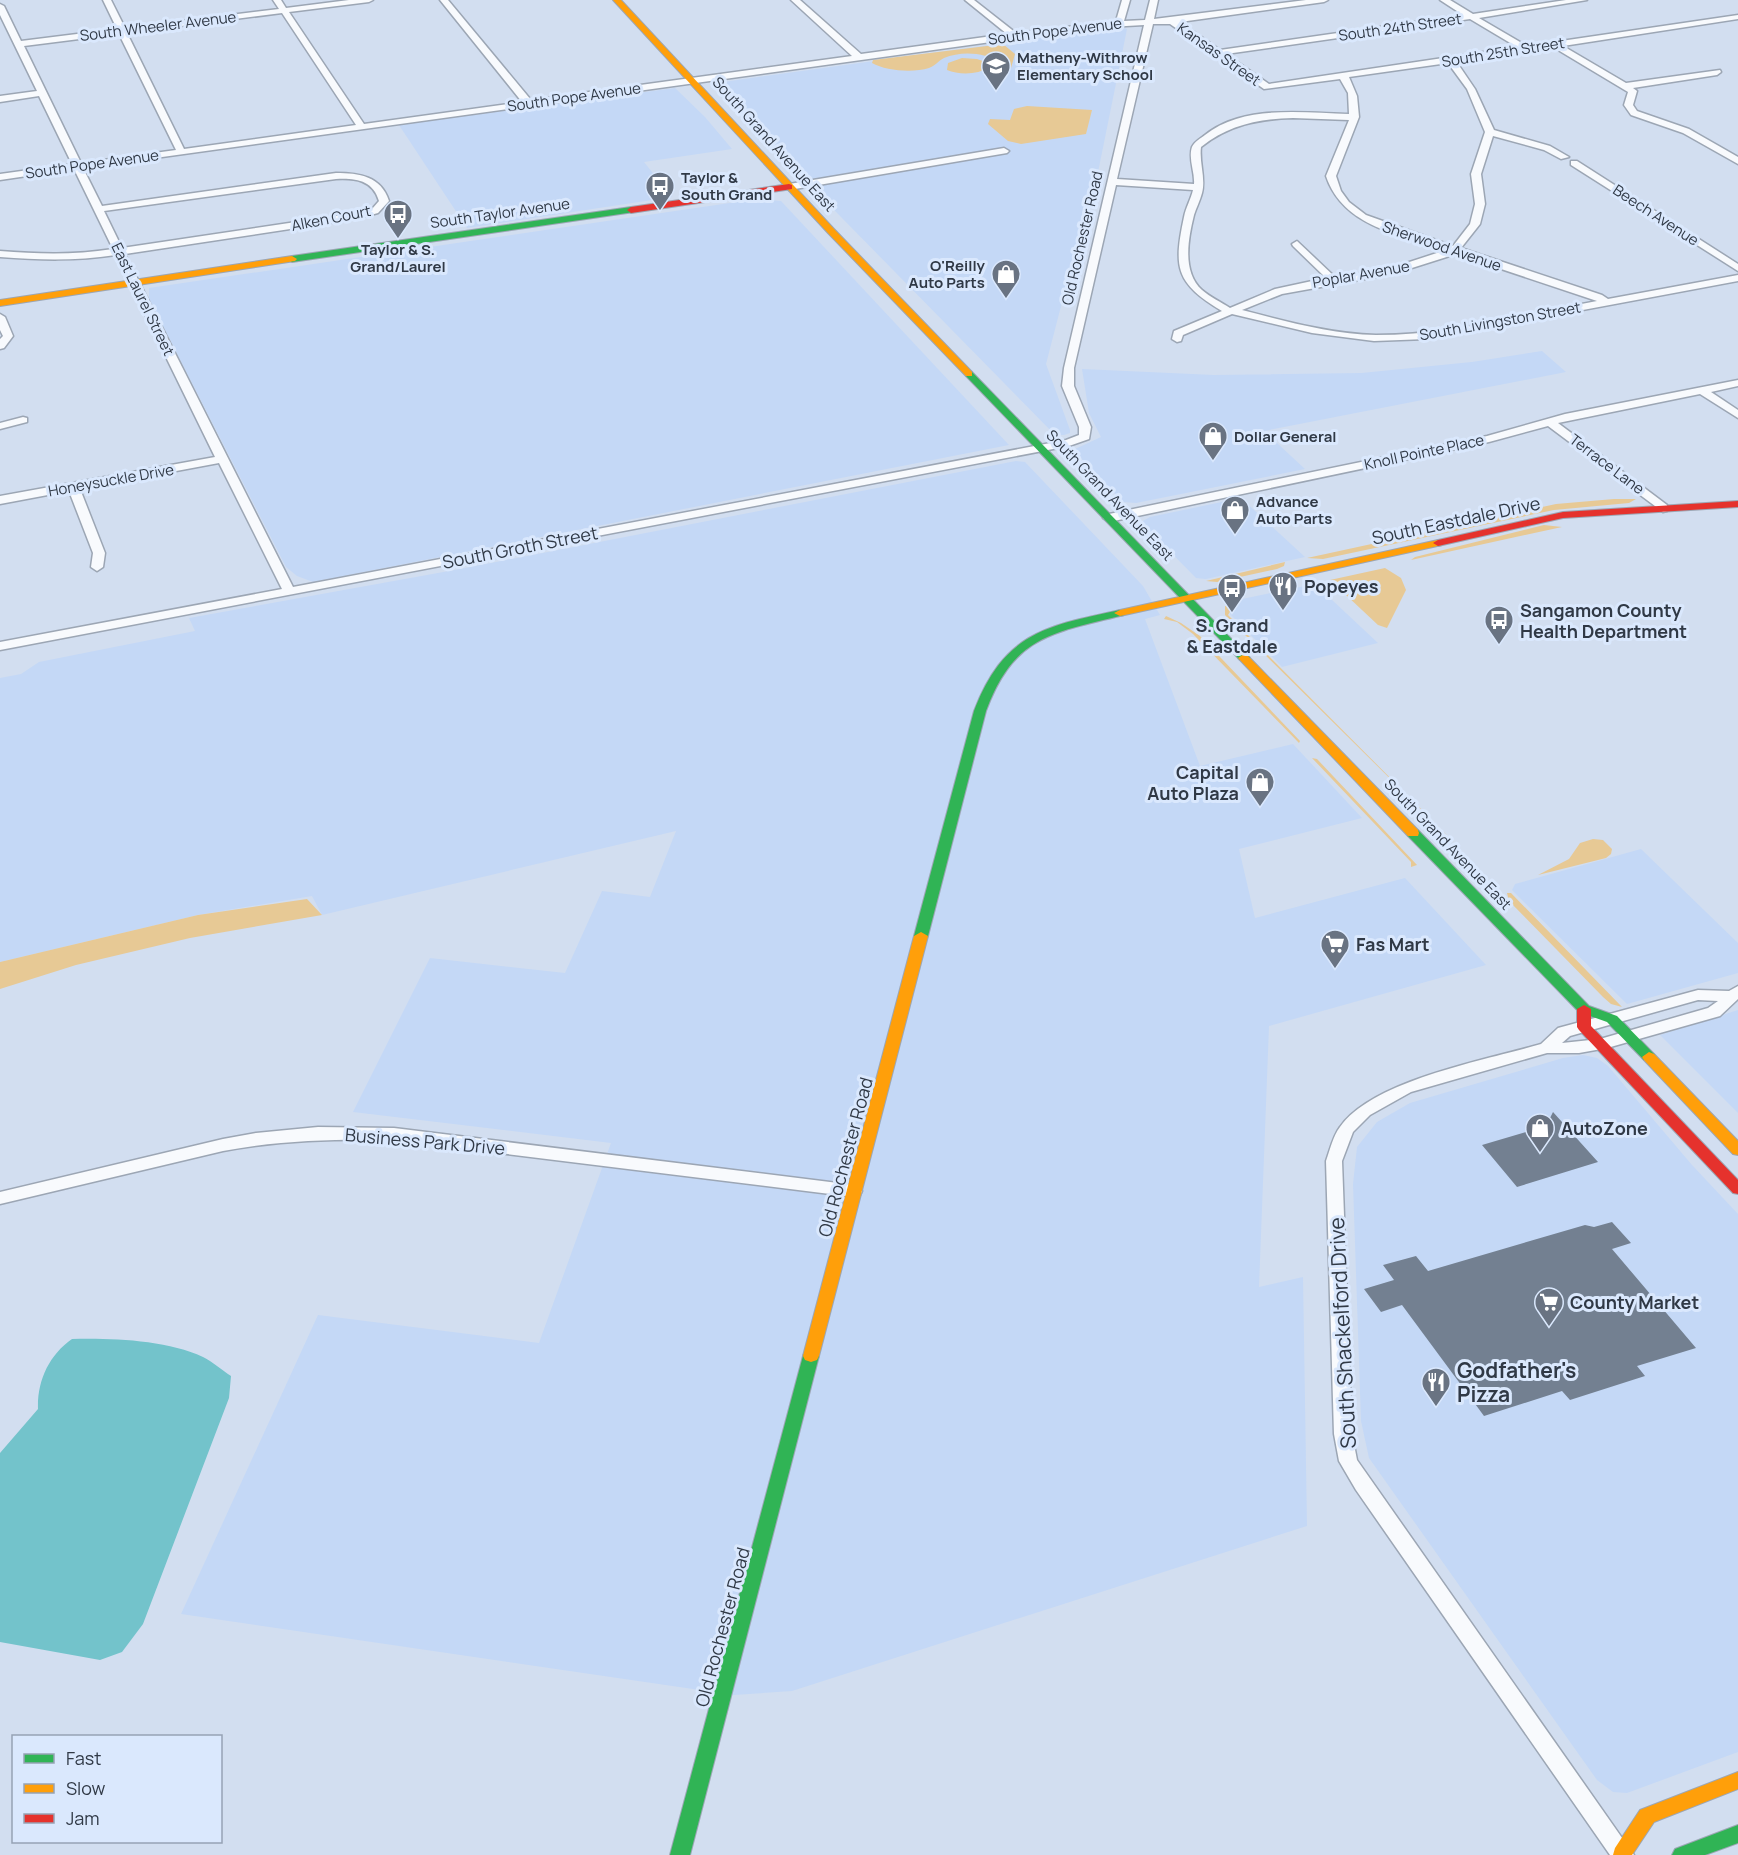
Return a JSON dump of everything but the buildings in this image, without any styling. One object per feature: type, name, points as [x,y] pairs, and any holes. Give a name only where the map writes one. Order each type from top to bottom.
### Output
[{"type":"main road","name":"South Grand Avenue East","points":[[617,0],[694,81],[789,187],[1584,1008],[1612,1019],[1738,1150]]},
{"type":"main road","name":"South Taylor Avenue","points":[[0,303],[789,187]]},
{"type":"main road","name":"South Eastdale Drive","points":[[1186,598],[1563,515],[1738,504]]},
{"type":"main road","name":"Old Rochester Road","points":[[680,1855],[975,732],[993,676],[1018,649],[1054,630],[1090,619],[1186,598]]},
{"type":"main road","points":[[1584,1008],[1584,1027],[1738,1189]]},
{"type":"main road","points":[[1622,1855],[1647,1816],[1738,1780]]},
{"type":"main road","points":[[1682,1855],[1738,1834]]},
{"type":"main road","points":[[1622,1855],[1641,1855]]},
{"type":"street","points":[[107,0],[181,152]]},
{"type":"street","points":[[277,0],[361,126]]},
{"type":"street","name":"South Wheeler Avenue","points":[[19,44],[369,0]]},
{"type":"street","points":[[444,0],[528,104]]},
{"type":"street","points":[[795,0],[860,58]]},
{"type":"street","points":[[969,0],[1015,36]]},
{"type":"street","points":[[1120,22],[1126,0]]},
{"type":"street","name":"Old Rochester Road","points":[[1041,448],[1076,441],[1085,437],[1087,432],[1068,386],[1069,368],[1113,182],[1147,22],[1154,0]]},
{"type":"street","name":"South Pope Avenue","points":[[0,177],[1015,36],[1120,22],[1172,21],[1317,0]]},
{"type":"street","points":[[1444,0],[1526,48]]},
{"type":"street","name":"South 24th Street","points":[[1218,53],[1583,0]]},
{"type":"street","name":"East Laurel Street","points":[[0,6],[134,282],[289,591]]},
{"type":"street","name":"South 25th Street","points":[[1267,87],[1738,16]]},
{"type":"street","name":"Kansas Street","points":[[1172,21],[1267,87]]},
{"type":"street","points":[[1554,44],[1633,91],[1628,105],[1634,113],[1686,131],[1738,161]]},
{"type":"street","points":[[1451,60],[1471,89],[1490,132],[1476,174],[1480,204],[1475,224],[1454,251]]},
{"type":"street","points":[[1626,86],[1716,72]]},
{"type":"street","name":"Sherwood Avenue","points":[[1342,76],[1348,80],[1352,91],[1354,117],[1352,132],[1331,176],[1340,197],[1364,217],[1380,225],[1598,297],[1606,303]]},
{"type":"street","points":[[0,99],[43,93]]},
{"type":"street","points":[[1113,182],[1198,187],[1195,158],[1197,146],[1217,131],[1241,122],[1266,118],[1354,117]]},
{"type":"street","points":[[1490,132],[1547,148],[1564,157]]},
{"type":"street","name":"South Taylor Avenue","points":[[789,187],[1004,151]]},
{"type":"street","name":"Beech Avenue","points":[[1574,163],[1738,268]]},
{"type":"street","name":"Alken Court","points":[[99,209],[336,176],[370,180],[377,186],[383,197],[383,204],[379,208],[356,216],[120,252]]},
{"type":"street","name":"South Livingston Street","points":[[1198,187],[1183,245],[1185,275],[1199,293],[1227,310],[1333,334],[1400,338],[1426,336],[1738,278]]},
{"type":"street","points":[[1297,244],[1334,280]]},
{"type":"street","name":"Poplar Avenue","points":[[1177,339],[1178,333],[1227,310],[1279,291],[1393,271],[1454,251]]},
{"type":"street","points":[[0,254],[58,258],[120,252]]},
{"type":"street","points":[[0,316],[8,336],[2,348]]},
{"type":"street","name":"Knoll Pointe Place","points":[[1109,518],[1489,439],[1550,422],[1738,383]]},
{"type":"street","points":[[1702,390],[1738,415]]},
{"type":"street","points":[[0,426],[23,420]]},
{"type":"street","name":"Terrace Lane","points":[[1550,422],[1663,508]]},
{"type":"street","name":"South Groth Street","points":[[0,646],[1041,448]]},
{"type":"street","name":"Honeysuckle Drive","points":[[0,500],[222,459]]},
{"type":"street","points":[[73,487],[99,554],[97,567]]},
{"type":"street","name":"South Shackelford Drive","points":[[1547,1048],[1564,1032],[1698,995],[1734,993]]},
{"type":"street","name":"South Shackelford Drive","points":[[1622,1855],[1348,1461],[1343,1434],[1334,1161],[1346,1130],[1364,1111],[1405,1088],[1547,1048],[1579,1048],[1601,1044],[1714,1012],[1734,993]]},
{"type":"street","name":"Business Park Drive","points":[[0,1198],[223,1145],[256,1139],[329,1133],[394,1134],[854,1191]]},
{"type":"shaded area","points":[[1120,27],[1127,29],[1095,187],[1074,256],[1046,364],[1070,430],[1070,433],[1064,435],[1055,435],[788,163],[716,83]]},
{"type":"shaded area","points":[[1003,44],[1015,54],[1011,68],[1001,68],[1000,63],[994,59],[973,54],[951,56],[923,70],[892,69],[872,63],[873,60]]},
{"type":"shaded area","points":[[962,58],[977,59],[988,63],[989,67],[979,72],[968,73],[947,70],[948,63]]},
{"type":"shaded area","points":[[675,88],[705,117],[732,149],[644,162],[672,197],[467,228],[399,125]]},
{"type":"shaded area","points":[[1027,106],[1092,110],[1086,134],[1021,144],[1008,141],[988,124],[990,119],[1010,120],[1014,109]]},
{"type":"shaded area","points":[[757,199],[781,201],[1009,445],[313,582],[297,576],[286,567],[149,299],[149,288]]},
{"type":"shaded area","points":[[1542,351],[1566,372],[1264,431],[1305,469],[1136,503],[1123,502],[1073,450],[1101,437],[1089,413],[1082,369],[1214,375],[1362,373],[1472,362]]},
{"type":"shaded area","points":[[1016,461],[1025,462],[1143,586],[1160,615],[1145,619],[1200,766],[1293,744],[1362,818],[1239,849],[1255,918],[1405,878],[1486,965],[1269,1026],[1259,1287],[1303,1277],[1307,1526],[792,1691],[734,1695],[181,1614],[318,1315],[539,1343],[611,1143],[353,1112],[430,958],[565,973],[602,891],[650,897],[676,831],[322,915],[312,896],[198,915],[0,962],[0,678],[21,674],[39,662],[195,631],[189,618],[460,569]]},
{"type":"shaded area","points":[[1241,498],[1305,557],[1206,579],[1196,578],[1141,522],[1150,517]]},
{"type":"shaded area","points":[[1636,499],[1629,503],[1554,510],[1323,559],[1307,558],[1556,504]]},
{"type":"shaded area","points":[[1544,525],[1562,527],[1411,560],[1415,557]]},
{"type":"shaded area","points":[[1285,562],[1284,566],[1277,569],[1217,582],[1206,581]]},
{"type":"shaded area","points":[[1385,568],[1401,578],[1406,590],[1387,628],[1378,625],[1330,580]]},
{"type":"shaded area","points":[[1315,584],[1378,643],[1282,667],[1230,614],[1242,599]]},
{"type":"shaded area","points":[[1225,606],[1233,607],[1228,615],[1457,845],[1225,615]]},
{"type":"shaded area","points":[[1166,616],[1181,623],[1200,636],[1300,741],[1299,743],[1193,634],[1177,622],[1164,619]]},
{"type":"shaded area","points":[[1312,758],[1317,759],[1417,865],[1411,867],[1411,862]]},
{"type":"shaded area","points":[[1593,839],[1603,840],[1612,849],[1611,854],[1606,858],[1538,875],[1569,859],[1580,843]]},
{"type":"shaded area","points":[[1641,849],[1738,943],[1738,973],[1627,1004],[1512,890],[1515,884]]},
{"type":"shaded area","points":[[1507,893],[1511,893],[1622,1007],[1611,1004],[1603,997],[1509,901]]},
{"type":"shaded area","points":[[307,899],[322,915],[190,938],[76,965],[0,989],[0,962],[198,915]]},
{"type":"shaded area","points":[[1738,1010],[1738,1113],[1660,1035]]},
{"type":"shaded area","points":[[1583,1055],[1597,1058],[1608,1066],[1692,1165],[1738,1214],[1738,1752],[1627,1793],[1613,1792],[1597,1780],[1369,1458],[1361,1421],[1353,1184],[1357,1147],[1377,1122],[1410,1103],[1563,1058]]},
{"type":"shaded area","points":[[72,1339],[122,1340],[173,1347],[203,1357],[231,1376],[229,1398],[143,1624],[122,1652],[100,1660],[0,1642],[0,1453],[38,1409],[40,1388],[46,1370],[57,1353]]},
{"type":"traffic: fast","points":[[292,259],[631,210]]},
{"type":"traffic: fast","points":[[969,374],[1244,658]]},
{"type":"traffic: fast","points":[[921,936],[980,711],[989,686],[1001,667],[1032,640],[1072,624],[1120,613]]},
{"type":"traffic: fast","points":[[1413,833],[1584,1009],[1612,1019],[1649,1057]]},
{"type":"traffic: fast","points":[[680,1855],[811,1356]]},
{"type":"traffic: fast","points":[[1682,1855],[1738,1834]]},
{"type":"traffic: slow","points":[[617,0],[831,231],[969,374]]},
{"type":"traffic: slow","points":[[0,303],[292,259]]},
{"type":"traffic: slow","points":[[1120,613],[1438,543]]},
{"type":"traffic: slow","points":[[1244,658],[1413,833]]},
{"type":"traffic: slow","points":[[811,1356],[921,936]]},
{"type":"traffic: slow","points":[[1649,1057],[1738,1150]]},
{"type":"traffic: slow","points":[[1622,1854],[1647,1816],[1738,1780]]},
{"type":"traffic: jam","points":[[631,210],[789,187]]},
{"type":"traffic: jam","points":[[1438,543],[1563,515],[1738,504]]},
{"type":"traffic: jam","points":[[1584,1009],[1584,1027],[1738,1189]]},
{"type":"place","name":"Matheny-Withrow Elementary School","points":[[996,92]]},
{"type":"place","name":"Taylor & South Grand","points":[[660,212]]},
{"type":"place","name":"Taylor & S. Grand/Laurel","points":[[398,240]]},
{"type":"place","name":"O'Reilly Auto Parts","points":[[1006,300]]},
{"type":"place","name":"Dollar General","points":[[1213,462]]},
{"type":"place","name":"Advance Auto Parts","points":[[1235,536]]},
{"type":"place","name":"Popeyes","points":[[1283,612]]},
{"type":"place","name":"S. Grand & Eastdale","points":[[1232,614]]},
{"type":"place","name":"Sangamon County Health Department","points":[[1499,646]]},
{"type":"place","name":"Capital Auto Plaza","points":[[1260,808]]},
{"type":"place","name":"Fas Mart","points":[[1335,970]]},
{"type":"place","name":"AutoZone","points":[[1540,1154]]},
{"type":"place","name":"County Market","points":[[1549,1328]]},
{"type":"place","name":"Godfather's Pizza","points":[[1436,1408]]}]
